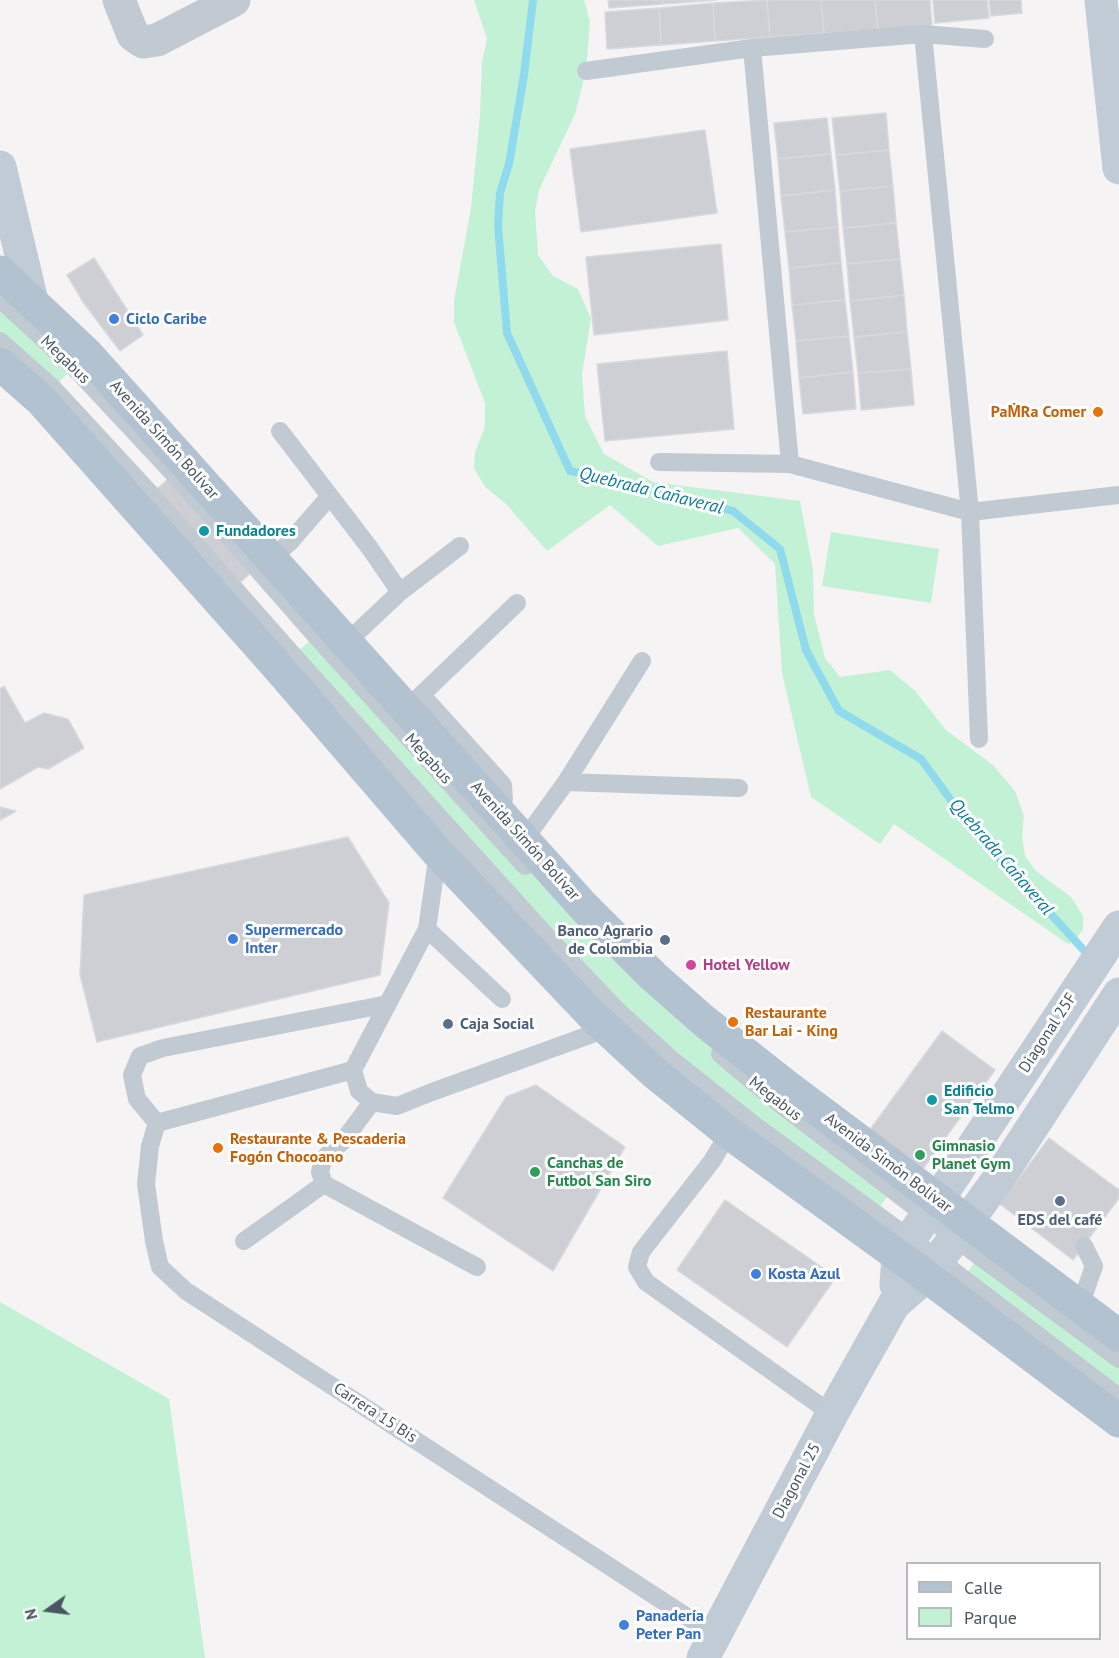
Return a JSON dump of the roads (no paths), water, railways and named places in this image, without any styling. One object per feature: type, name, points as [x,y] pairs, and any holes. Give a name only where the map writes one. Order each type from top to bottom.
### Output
[{"type":"main road","name":"Avenida Simón Bolívar","points":[[0,272],[87,354],[347,642],[411,703],[497,809],[584,907],[662,984],[784,1086],[918,1228],[947,1249],[1080,1306],[1119,1336]]},
{"type":"main road","name":"Avenida Simón Bolívar","points":[[0,364],[41,400],[278,667],[438,853],[606,1029],[656,1074],[729,1133],[918,1228],[947,1249],[1119,1421]]},
{"type":"street","points":[[119,0],[133,35],[143,42],[157,40],[234,0]]},
{"type":"street","points":[[1101,0],[1119,168]]},
{"type":"street","points":[[0,167],[32,301]]},
{"type":"street","name":"Diagonal 25F","points":[[918,1228],[1115,933]]},
{"type":"street","points":[[947,1249],[1005,1184],[1113,1004]]},
{"type":"street","name":"Diagonal 25","points":[[709,1647],[832,1414],[894,1304],[918,1228]]},
{"type":"street","name":"Diagonal 25","points":[[894,1304],[947,1249]]},
{"type":"lane","points":[[923,34],[970,512],[979,739]]},
{"type":"lane","points":[[586,71],[752,48],[923,34],[985,39]]},
{"type":"lane","points":[[752,48],[790,464]]},
{"type":"lane","name":"Megabus","points":[[0,299],[74,367],[174,474],[324,645],[573,919],[643,986],[918,1228]]},
{"type":"lane","name":"Megabus","points":[[0,341],[53,388],[76,412],[545,934],[618,1011],[671,1059],[758,1128],[918,1228]]},
{"type":"lane","points":[[280,431],[369,547],[400,592]]},
{"type":"lane","points":[[659,462],[790,464],[970,512],[1119,495]]},
{"type":"lane","points":[[271,559],[290,542],[329,497]]},
{"type":"lane","points":[[347,642],[400,592],[460,546]]},
{"type":"lane","points":[[411,703],[517,603]]},
{"type":"lane","points":[[524,840],[566,782],[642,661]]},
{"type":"lane","points":[[566,782],[739,788]]},
{"type":"lane","points":[[388,1004],[163,1048],[140,1056],[132,1075],[137,1099],[158,1124],[352,1070],[388,1004],[427,929],[438,853]]},
{"type":"lane","points":[[427,929],[502,999]]},
{"type":"lane","points":[[352,1070],[359,1091],[372,1102],[397,1106],[606,1029]]},
{"type":"lane","points":[[372,1102],[343,1141],[323,1159],[320,1172],[324,1184],[477,1267]]},
{"type":"lane","name":"Carrera 15 Bis","points":[[158,1124],[150,1146],[146,1184],[160,1267],[186,1291],[709,1647]]},
{"type":"lane","points":[[729,1133],[712,1161],[641,1252],[637,1267],[646,1282],[832,1414]]},
{"type":"lane","points":[[244,1241],[324,1184]]},
{"type":"lane","points":[[1080,1306],[1094,1266],[1084,1246]]},
{"type":"lane","points":[[947,1249],[1119,1359]]},
{"type":"lane","points":[[947,1249],[1119,1397]]},
{"type":"waterway","name":"Quebrada Cañaveral","points":[[533,0],[524,75],[509,164],[500,193],[498,226],[507,333],[570,471],[629,483],[733,511],[780,549],[806,650],[839,711],[921,759],[969,825],[1091,958]]},
{"type":"place","name":"Ciclo Caribe","points":[[114,319]]},
{"type":"place","name":"PaṀRa Comer","points":[[1098,412]]},
{"type":"place","name":"Fundadores","points":[[204,531]]},
{"type":"place","name":"Supermercado Inter","points":[[233,939]]},
{"type":"place","name":"Banco Agrario de Colombia","points":[[665,940]]},
{"type":"place","name":"Hotel Yellow","points":[[691,965]]},
{"type":"place","name":"Restaurante Bar Lai - King","points":[[733,1022]]},
{"type":"place","name":"Caja Social","points":[[448,1024]]},
{"type":"place","name":"Edificio San Telmo","points":[[932,1100]]},
{"type":"place","name":"Restaurante & Pescaderia Fogón Chocoano","points":[[218,1148]]},
{"type":"place","name":"Gimnasio Planet Gym","points":[[920,1155]]},
{"type":"place","name":"Canchas de Futbol San Siro","points":[[535,1172]]},
{"type":"place","name":"EDS del café","points":[[1060,1201]]},
{"type":"place","name":"Kosta Azul","points":[[756,1274]]},
{"type":"place","name":"Panadería Peter Pan","points":[[624,1625]]}]
